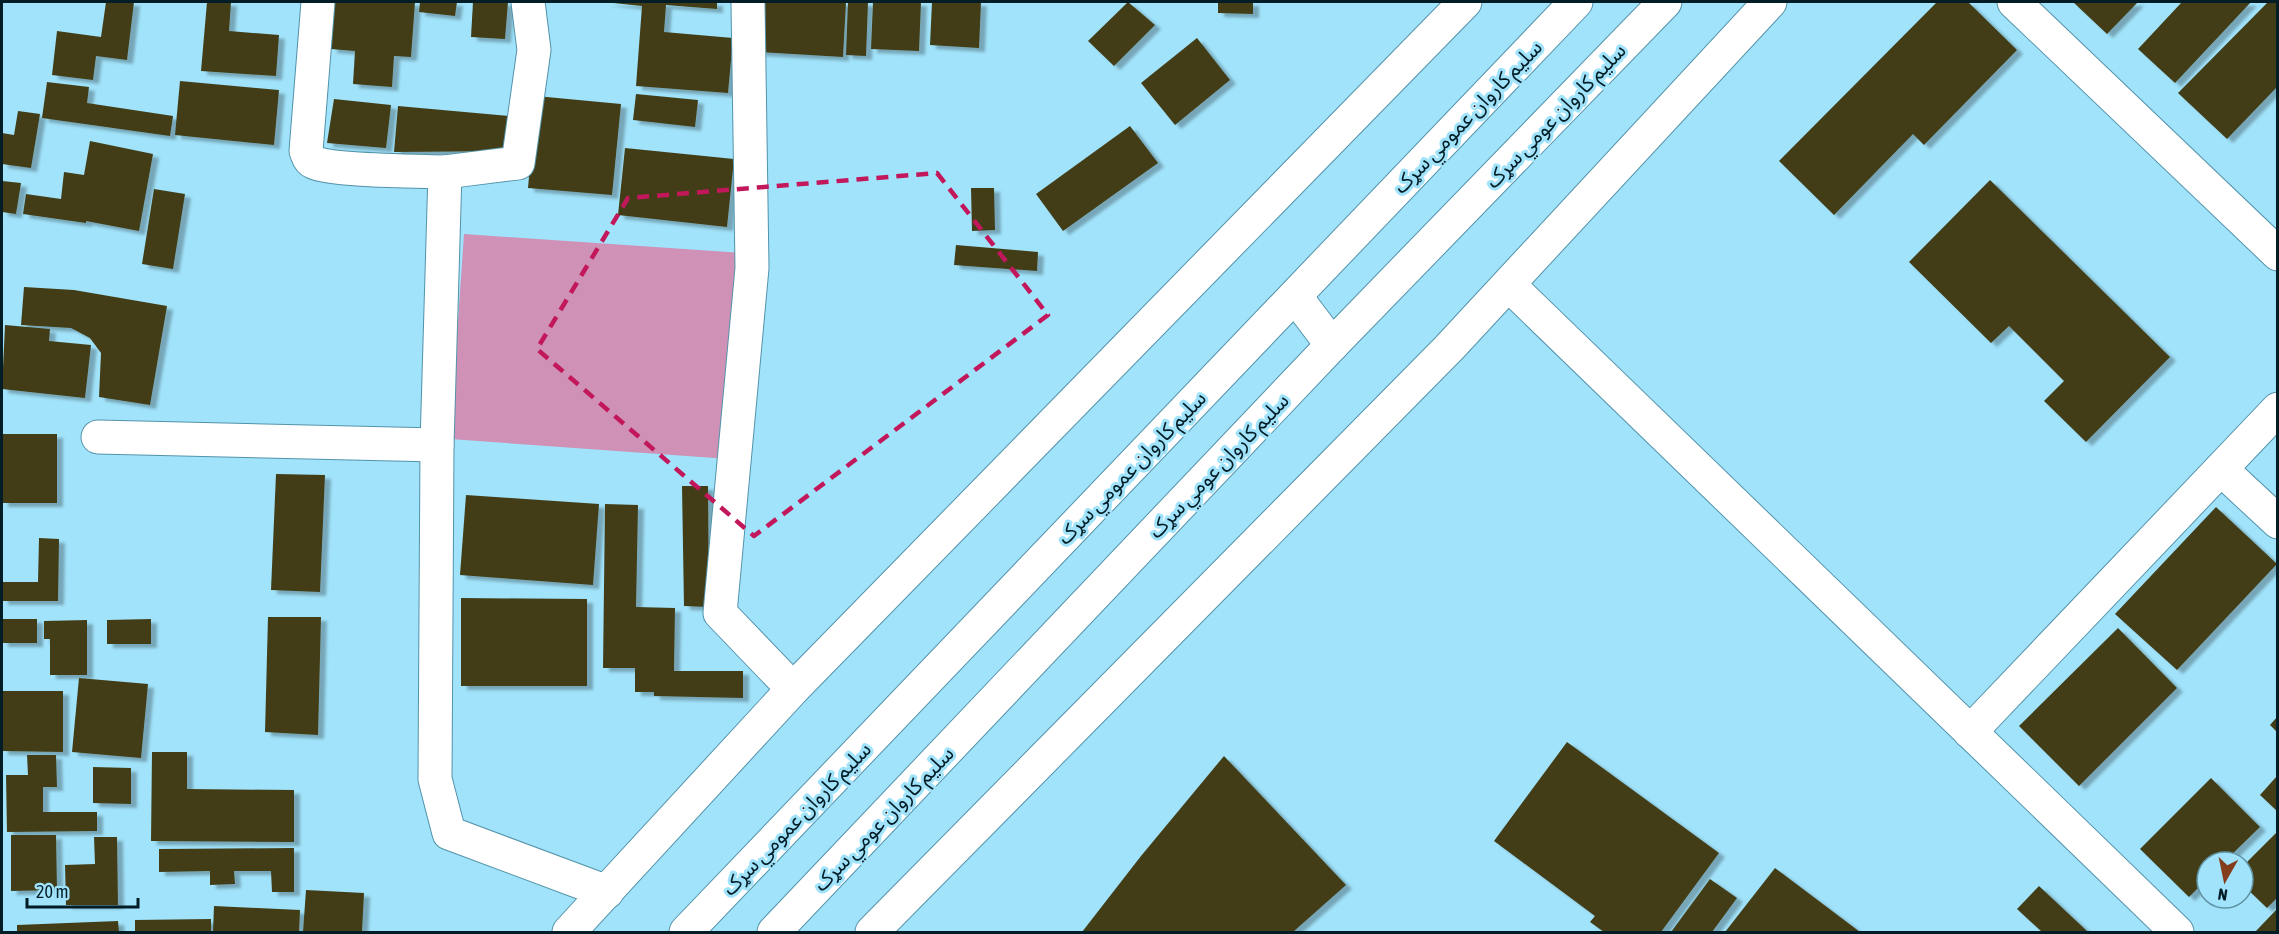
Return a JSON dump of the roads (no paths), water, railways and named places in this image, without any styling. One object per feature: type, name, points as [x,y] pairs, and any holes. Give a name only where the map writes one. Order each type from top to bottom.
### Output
[{"type":"street","points":[[318,2],[306,151],[309,159],[314,163],[336,166],[445,172],[518,163],[534,50],[528,2]]},
{"type":"street","points":[[747,2],[752,268],[720,613],[793,689]]},
{"type":"street","points":[[569,933],[793,689],[1465,2]]},
{"type":"street","name":"سلیم کاروان عمومي سړک","points":[[687,933],[1576,2]]},
{"type":"street","name":"سلیم کاروان عومي سړک","points":[[774,933],[1332,345],[1665,2]]},
{"type":"street","points":[[882,929],[1509,285],[1770,2]]},
{"type":"street","points":[[2014,2],[2277,254]]},
{"type":"street","points":[[445,172],[437,445],[435,779],[449,833],[607,892]]},
{"type":"street","points":[[1509,285],[2177,933]]},
{"type":"street","points":[[1295,296],[1332,345]]},
{"type":"street","points":[[1970,732],[2277,409]]},
{"type":"street","points":[[98,437],[437,445]]},
{"type":"street","points":[[2221,469],[2277,522]]}]
